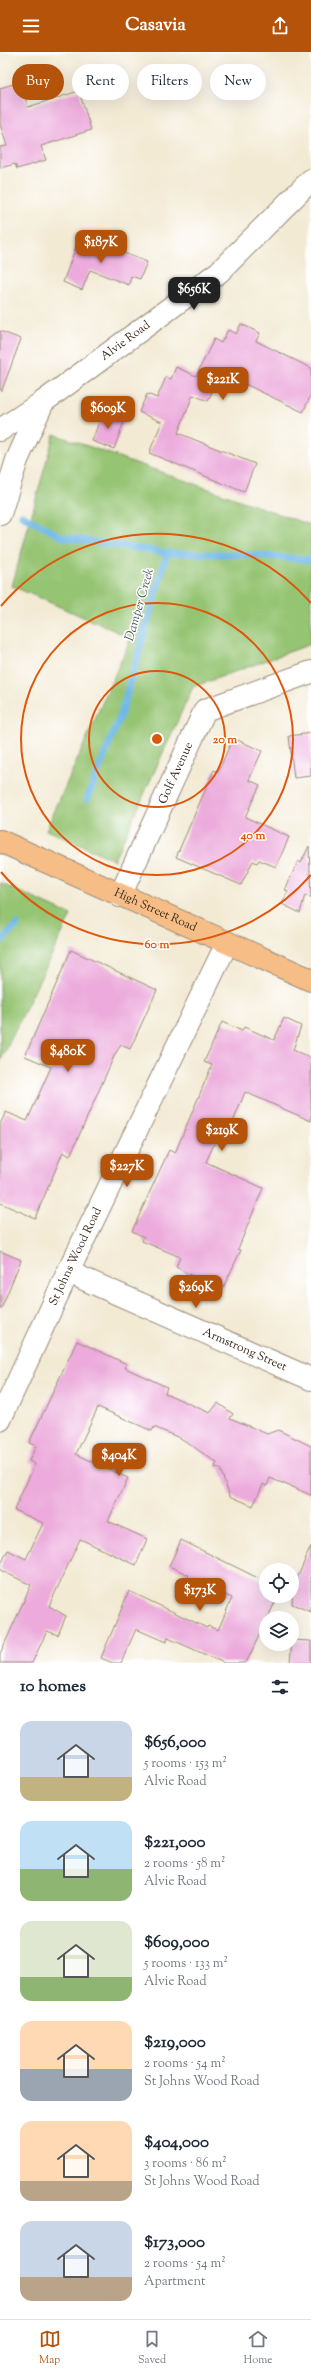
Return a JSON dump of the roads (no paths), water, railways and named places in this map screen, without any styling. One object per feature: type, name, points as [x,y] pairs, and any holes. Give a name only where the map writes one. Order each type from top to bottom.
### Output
[{"type":"main road","name":"High Street Road","points":[[0,841],[120,896],[311,980]]},
{"type":"street","name":"Alvie Road","points":[[0,430],[43,402],[218,272],[311,180]]},
{"type":"street","name":"Alvie Road","points":[[0,514],[2,488],[17,460],[43,402]]},
{"type":"street","name":"Golf Avenue","points":[[120,896],[205,710],[311,672]]},
{"type":"street","name":"St Johns Wood Road","points":[[0,1420],[68,1272],[227,943]]},
{"type":"street","name":"Armstrong Street","points":[[68,1272],[311,1379]]},
{"type":"waterway","points":[[22,515],[62,537],[167,553]]},
{"type":"waterway","name":"Damper Creek","points":[[87,799],[121,714],[167,553],[255,555],[311,560]]},
{"type":"waterway","name":"Damper Creek","points":[[0,942],[17,925]]}]
